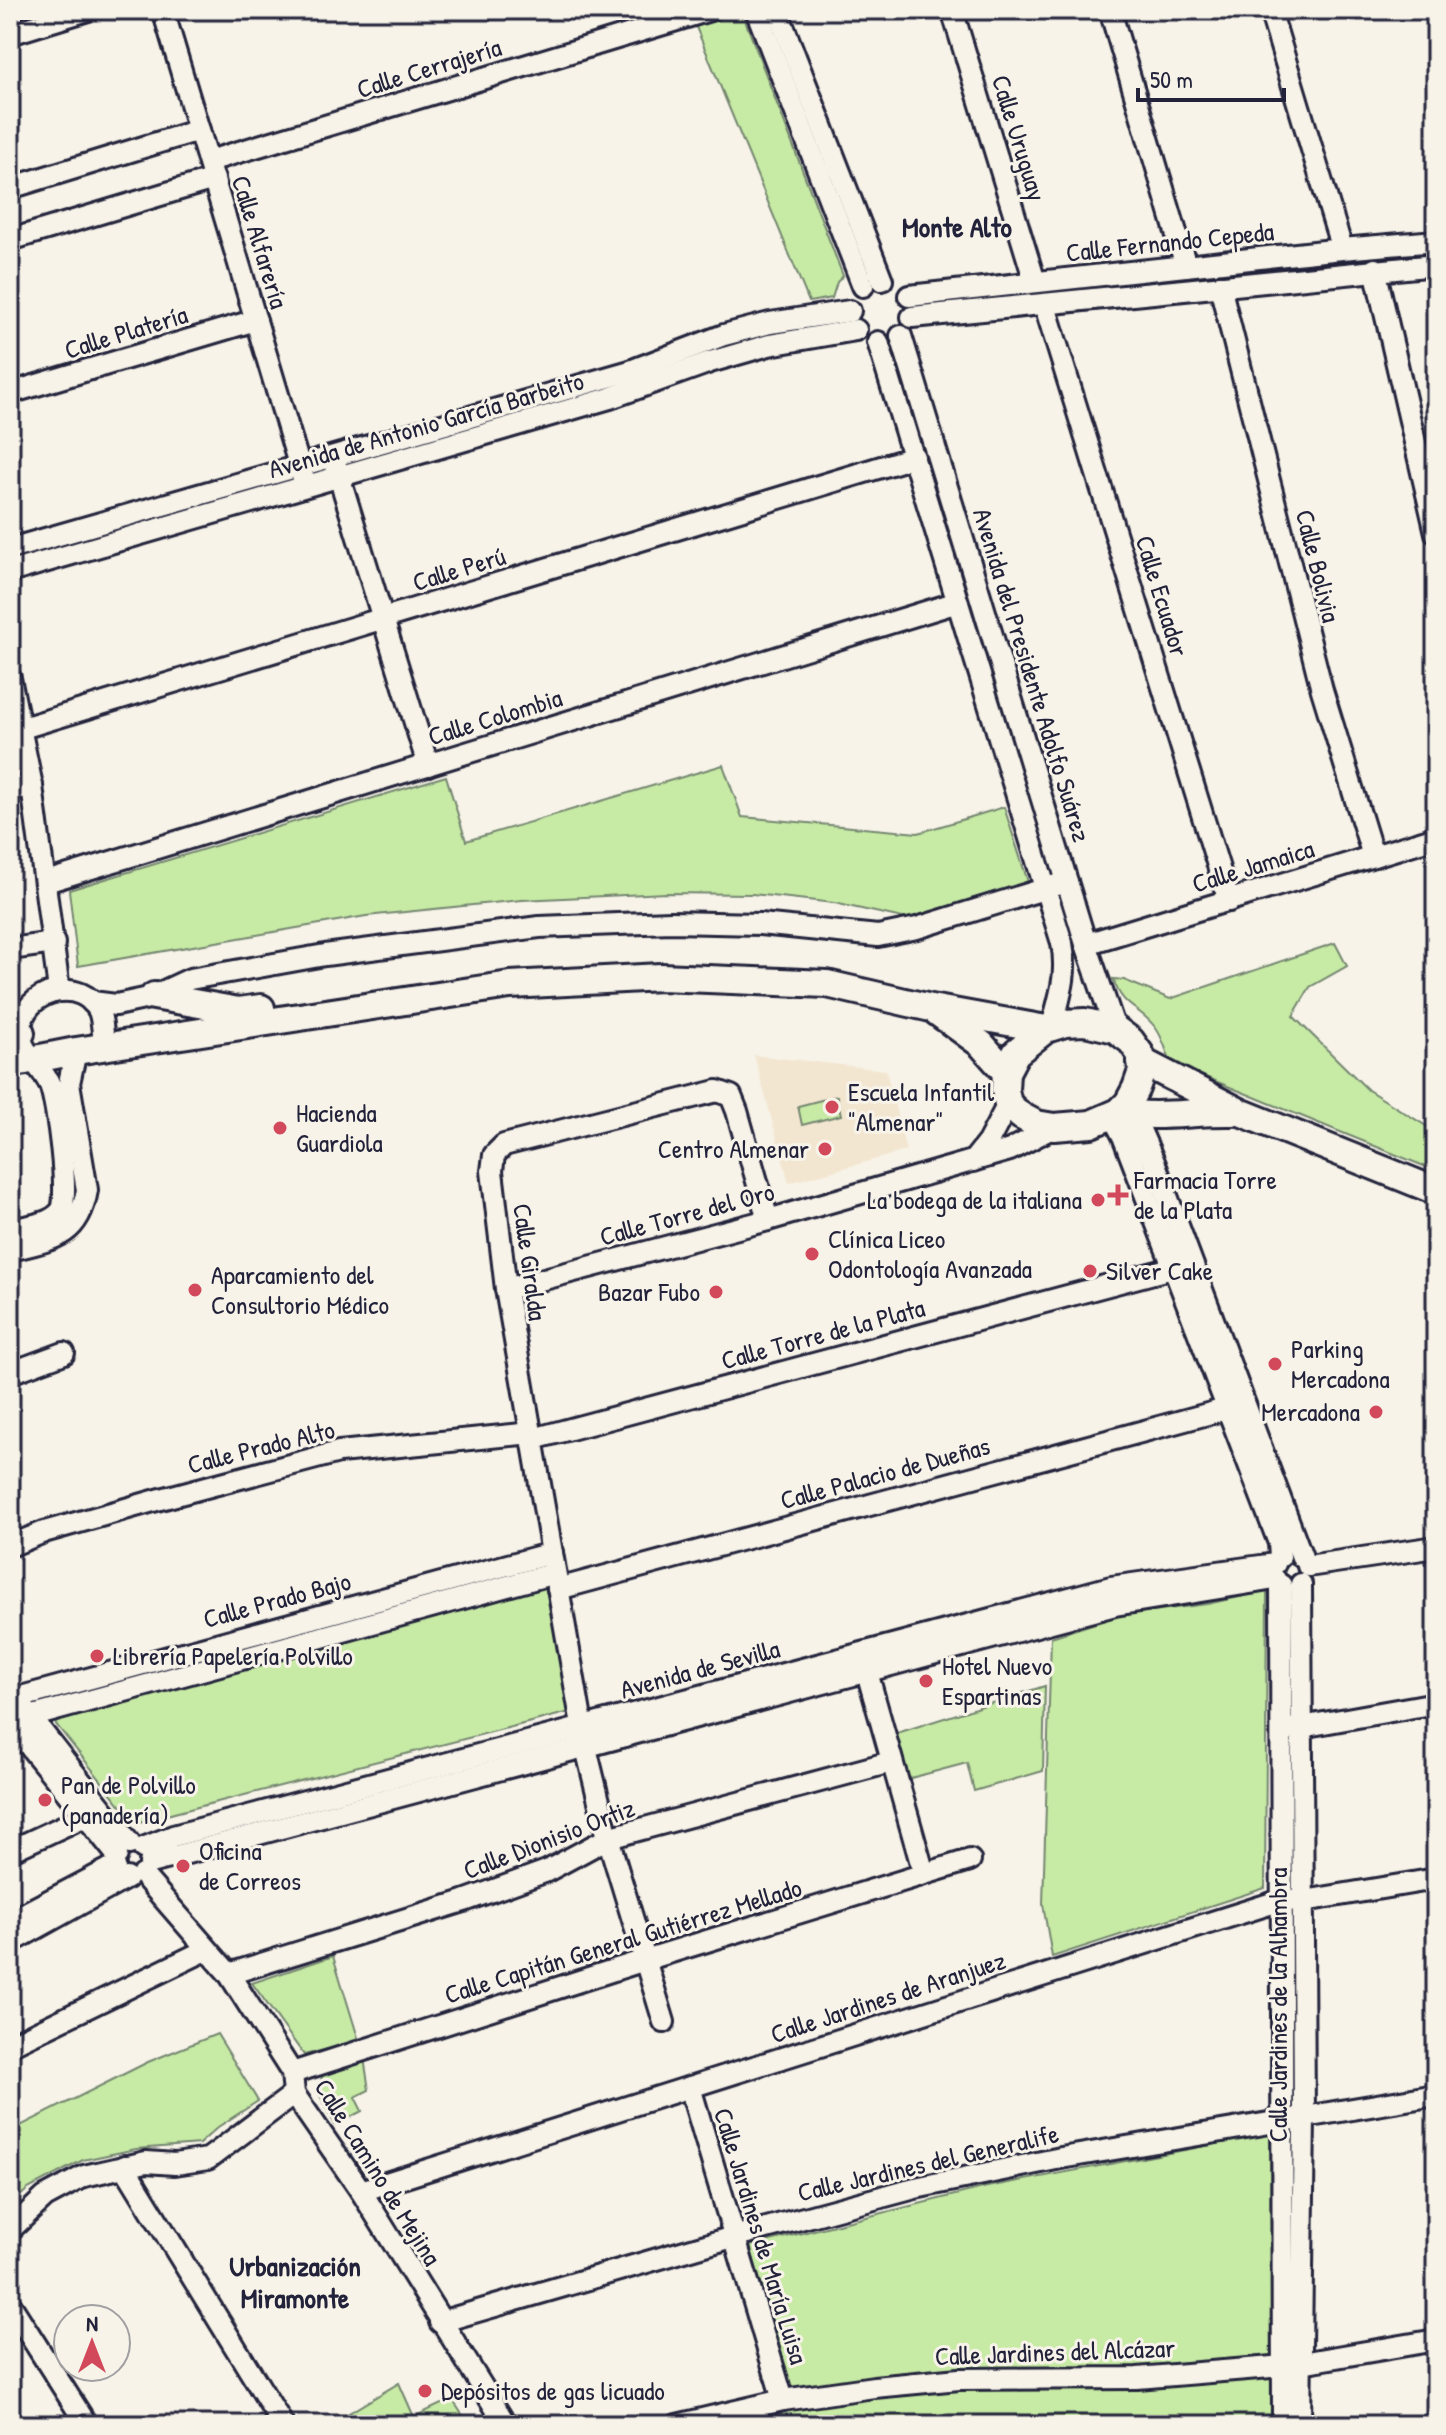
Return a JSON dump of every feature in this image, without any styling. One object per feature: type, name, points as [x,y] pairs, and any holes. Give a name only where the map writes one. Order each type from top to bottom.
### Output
[{"type":"main road","points":[[154,996],[239,1011],[472,977],[510,985]]},
{"type":"main road","points":[[18,1051],[76,1051],[510,985],[661,977],[827,984],[931,1008],[1049,1028],[1085,1022],[1115,1029],[1131,1041],[1141,1055],[1142,1071],[1123,1111]]},
{"type":"main road","points":[[931,1008],[981,1044],[1006,1072]]},
{"type":"main road","points":[[1049,1028],[1016,1053],[1006,1072],[1008,1104],[1036,1124],[1054,1127],[1091,1124],[1123,1111],[1147,1117],[1196,1111],[1240,1112]]},
{"type":"main road","points":[[1141,1061],[1240,1112],[1436,1191]]},
{"type":"street","points":[[10,34],[88,10]]},
{"type":"street","name":"Calle Alfarería","points":[[163,10],[306,488]]},
{"type":"street","name":"Calle Cerrajería","points":[[10,240],[211,170],[710,10]]},
{"type":"street","points":[[756,10],[873,283]]},
{"type":"street","points":[[777,10],[873,283]]},
{"type":"street","name":"Calle Uruguay","points":[[952,10],[1035,282]]},
{"type":"street","points":[[1110,10],[1186,266]]},
{"type":"street","points":[[1270,10],[1342,249]]},
{"type":"street","points":[[10,188],[199,130]]},
{"type":"street","name":"Calle Fernando Cepeda","points":[[909,296],[1436,241]]},
{"type":"street","name":"Calle Fernando Cepeda","points":[[912,317],[1436,265]]},
{"type":"street","points":[[1375,269],[1436,533]]},
{"type":"street","points":[[893,282],[909,296],[912,317],[901,336],[894,340],[870,340],[853,321],[852,302],[873,283],[893,282]]},
{"type":"street","name":"Calle Bolivia","points":[[1220,286],[1322,690],[1373,856]]},
{"type":"street","name":"Calle Ecuador","points":[[1045,306],[1229,901]]},
{"type":"street","name":"Calle Platería","points":[[10,393],[256,320]]},
{"type":"street","name":"Avenida de Antonio García Barbeito","points":[[10,549],[630,371],[724,335],[770,323],[853,321]]},
{"type":"street","name":"Avenida de Antonio García Barbeito","points":[[10,572],[340,479],[610,398],[710,362],[853,321]]},
{"type":"street","name":"Avenida del Presidente Adolfo Suárez","points":[[901,336],[1086,944],[1115,1029]]},
{"type":"street","name":"Avenida del Presidente Adolfo Suárez","points":[[878,342],[1066,965],[1049,1028]]},
{"type":"street","points":[[333,455],[428,765]]},
{"type":"street","name":"Calle Perú","points":[[19,729],[914,457]]},
{"type":"street","name":"Calle Colombia","points":[[46,882],[958,602]]},
{"type":"street","points":[[10,678],[32,786],[59,990]]},
{"type":"street","points":[[10,789],[32,786]]},
{"type":"street","name":"Calle Jamaica","points":[[1086,944],[1436,837]]},
{"type":"street","points":[[10,1250],[58,1238],[67,1217],[66,1182],[50,1086],[18,1051],[26,1011],[46,993],[71,991],[92,1002],[116,1005],[154,996],[190,979],[325,955],[539,927],[671,922],[760,924],[878,936],[917,928],[1067,882]]},
{"type":"street","points":[[10,949],[54,943]]},
{"type":"street","points":[[92,1002],[100,1012],[104,1047]]},
{"type":"street","points":[[10,1230],[67,1217],[85,1207],[87,1190],[69,1083],[76,1051]]},
{"type":"street","name":"Calle Giralda","points":[[664,2022],[608,1838],[584,1738],[506,1289],[492,1171],[494,1155],[504,1145],[717,1091],[731,1096],[737,1111],[768,1220]]},
{"type":"street","points":[[973,1161],[988,1142],[1008,1104]]},
{"type":"street","name":"Calle Jardines de la Alhambra","points":[[1123,1111],[1155,1164],[1289,1570],[1303,1727],[1304,2117],[1292,2365],[1283,2425]]},
{"type":"street","name":"Calle Jardines de la Alhambra","points":[[1123,1111],[1123,1136],[1289,1570],[1282,1730],[1283,2121],[1292,2365],[1300,2425]]},
{"type":"street","points":[[1155,1164],[1158,1137],[1174,1115]]},
{"type":"street","name":"Calle Torre del Oro","points":[[506,1289],[768,1220],[973,1161],[1010,1150],[1054,1127]]},
{"type":"street","name":"Calle Torre de la Plata","points":[[533,1436],[1172,1268]]},
{"type":"street","points":[[10,1373],[64,1353]]},
{"type":"street","name":"Calle Palacio de Dueñas","points":[[555,1572],[1226,1409]]},
{"type":"street","name":"Calle Prado Alto","points":[[10,1546],[44,1532],[339,1452],[533,1436]]},
{"type":"street","points":[[1289,1570],[1436,1547]]},
{"type":"street","name":"Avenida de Sevilla","points":[[584,1738],[867,1672],[1115,1605],[1289,1570]]},
{"type":"street","name":"Avenida de Sevilla","points":[[132,1861],[584,1738],[1111,1587],[1289,1570]]},
{"type":"street","name":"Calle Prado Bajo","points":[[12,1696],[555,1572]]},
{"type":"street","name":"Calle Prado Bajo","points":[[20,1720],[555,1572]]},
{"type":"street","points":[[867,1672],[924,1874]]},
{"type":"street","name":"Calle Camino de Mejina","points":[[12,1696],[20,1720],[132,1861],[229,1974],[292,2073],[294,2094],[361,2191],[506,2425]]},
{"type":"street","points":[[1282,1730],[1436,1703]]},
{"type":"street","name":"Calle Dionisio Ortiz","points":[[229,1974],[464,1901],[547,1871],[608,1838],[891,1762]]},
{"type":"street","points":[[10,1851],[93,1813]]},
{"type":"street","name":"Calle Capitán General Gutiérrez Mellado","points":[[292,2073],[970,1860]]},
{"type":"street","points":[[10,1921],[132,1861]]},
{"type":"street","points":[[10,1943],[132,1861]]},
{"type":"street","name":"Calle Jardines de Aranjuez","points":[[361,2191],[1282,1900],[1304,1901],[1436,1879]]},
{"type":"street","points":[[10,2045],[206,1950]]},
{"type":"street","name":"Calle Jardines de María Luisa","points":[[690,2087],[783,2400]]},
{"type":"street","points":[[10,2230],[45,2197],[84,2176],[146,2162],[175,2164],[208,2159],[294,2094]]},
{"type":"street","name":"Calle Jardines del Generalife","points":[[440,2322],[915,2188],[1061,2158],[1436,2095]]},
{"type":"street","points":[[124,2166],[283,2425]]},
{"type":"street","points":[[10,2304],[87,2425]]},
{"type":"street","name":"Calle Jardines del Alcázar","points":[[677,2425],[783,2400],[959,2379],[1137,2378],[1292,2365],[1436,2340]]},
{"type":"shaded area","name":"Escuela Infantil \"Almenar\"","points":[[754,1055],[886,1070],[906,1151],[789,1183]]},
{"type":"green space","points":[[689,10],[731,10],[743,15],[843,276],[837,282],[832,298],[809,302]]},
{"type":"green space","points":[[723,765],[742,817],[918,833],[1004,807],[1028,882],[907,919],[834,903],[752,894],[666,893],[522,900],[366,916],[78,966],[69,890],[446,776],[466,841]]},
{"type":"green space","points":[[1335,943],[1347,966],[1310,987],[1293,1016],[1368,1090],[1436,1132],[1436,1171],[1171,1063],[1158,1031],[1126,1002],[1113,979],[1124,980],[1170,999]]},
{"type":"green space","points":[[837,1096],[841,1115],[802,1125],[798,1106]]},
{"type":"green space","points":[[548,1582],[570,1712],[135,1823],[51,1718]]},
{"type":"green space","points":[[1267,1591],[1265,1888],[1052,1957],[1043,1904],[1051,1637],[1121,1615],[1207,1604]]},
{"type":"green space","points":[[1045,1686],[1043,1771],[974,1791],[967,1763],[907,1779],[894,1734]]},
{"type":"green space","points":[[333,1956],[359,2041],[304,2055],[252,1983]]},
{"type":"green space","points":[[217,2034],[258,2101],[218,2127],[199,2144],[136,2149],[83,2160],[20,2196],[10,2170],[10,2131],[148,2062]]},
{"type":"green space","points":[[364,2058],[369,2090],[355,2097],[362,2111],[335,2125],[319,2093],[322,2076]]},
{"type":"green space","points":[[1270,2134],[1272,2356],[1197,2365],[1088,2369],[790,2390],[750,2246],[987,2187]]},
{"type":"green space","points":[[1284,2366],[1283,2425],[677,2425],[783,2400]]},
{"type":"green space","points":[[399,2383],[414,2417],[452,2399],[469,2425],[329,2425]]},
{"type":"place","name":"Escuela Infantil \"Almenar\"","points":[[832,1107]]},
{"type":"place","name":"Hacienda Guardiola","points":[[280,1128]]},
{"type":"place","name":"Centro Almenar","points":[[825,1149]]},
{"type":"place","name":"Farmacia Torre de la Plata","points":[[1118,1195]]},
{"type":"place","name":"La bodega de la italiana","points":[[1098,1200]]},
{"type":"place","name":"Clínica Liceo Odontología Avanzada","points":[[812,1254]]},
{"type":"place","name":"Silver Cake","points":[[1090,1271]]},
{"type":"place","name":"Aparcamiento del Consultorio Médico","points":[[195,1290]]},
{"type":"place","name":"Bazar Fubo","points":[[716,1292]]},
{"type":"place","name":"Parking Mercadona","points":[[1275,1364]]},
{"type":"place","name":"Mercadona","points":[[1376,1412]]},
{"type":"place","name":"Librería Papelería Polvillo","points":[[97,1656]]},
{"type":"place","name":"Hotel Nuevo Espartinas","points":[[926,1681]]},
{"type":"place","name":"Pan de Polvillo (panadería)","points":[[45,1800]]},
{"type":"place","name":"Oficina de Correos","points":[[183,1866]]},
{"type":"place","name":"Depósitos de gas licuado","points":[[425,2391]]},
{"type":"district","name":"Monte Alto","points":[[957,227]]},
{"type":"district","name":"Urbanización Miramonte","points":[[295,2282]]}]
